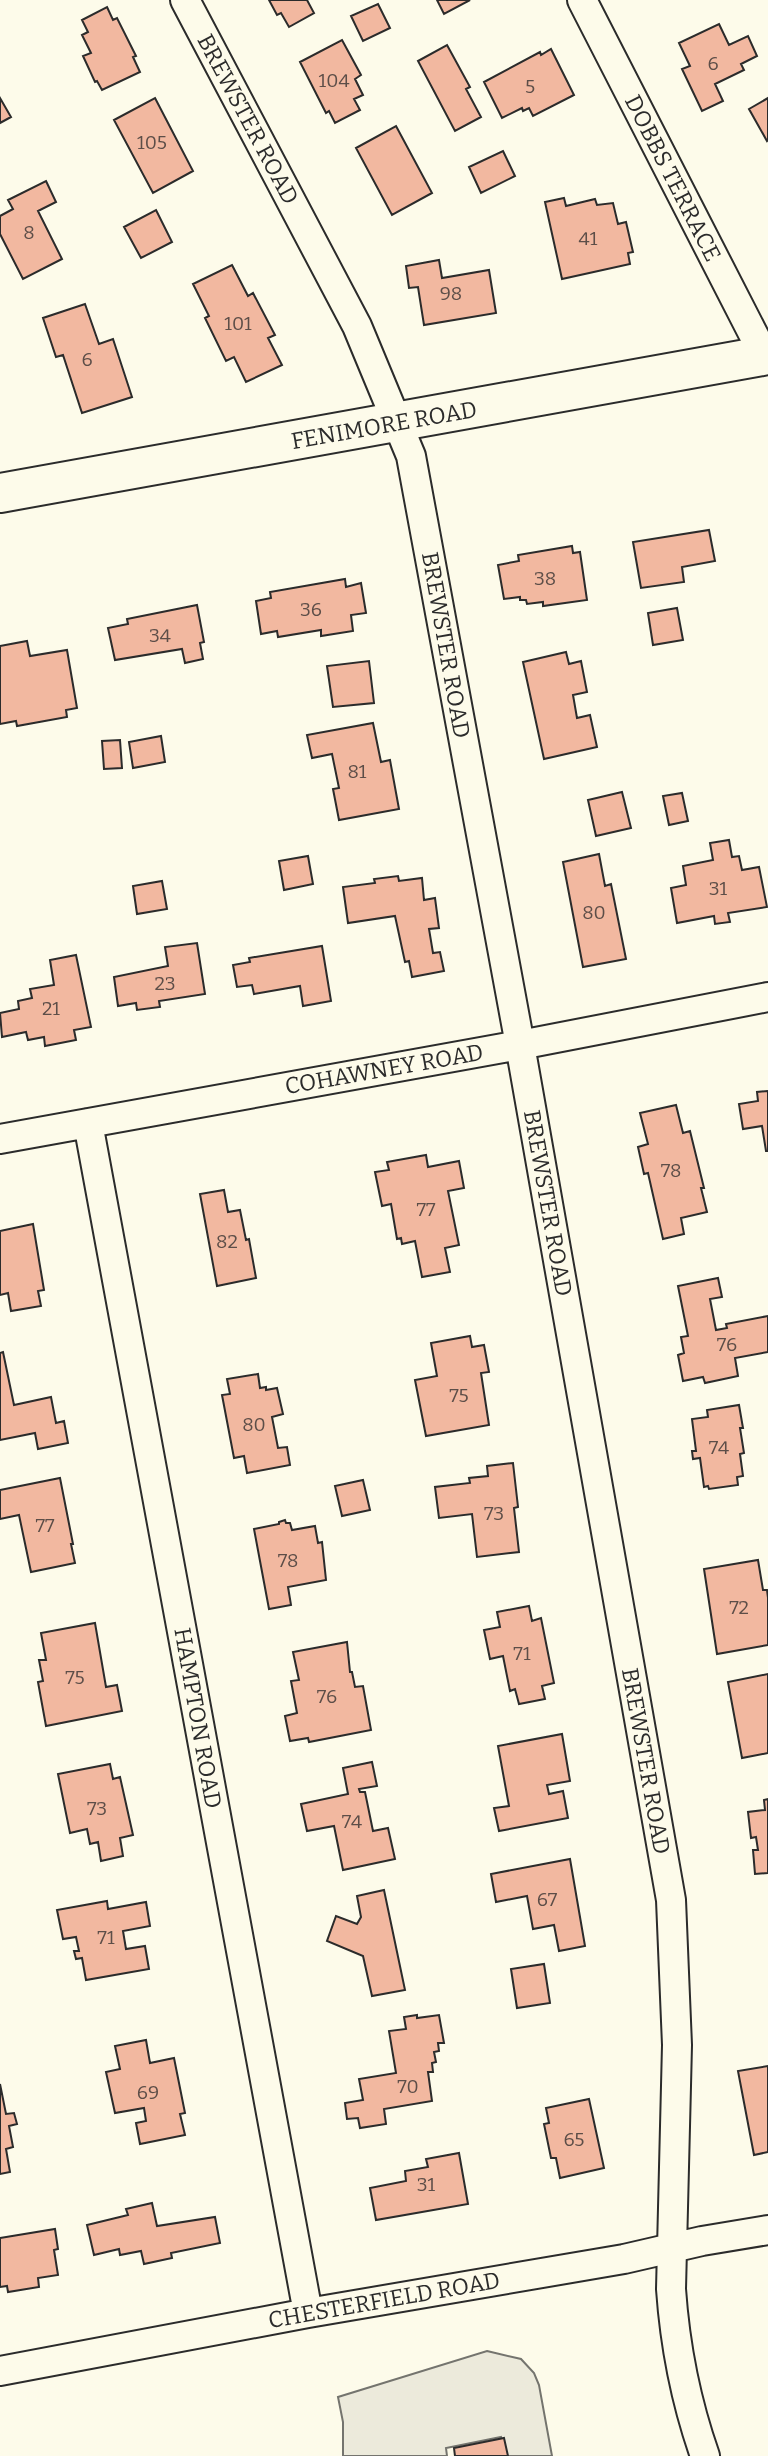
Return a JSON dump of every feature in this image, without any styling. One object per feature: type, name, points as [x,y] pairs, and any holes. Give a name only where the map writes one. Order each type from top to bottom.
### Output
[{"type":"main road","name":"FENIMORE ROAD","points":[[1,489],[396,422],[766,355]]},
{"type":"street","name":"BREWSTER ROAD","points":[[185,0],[357,326],[411,456],[520,1045],[671,1900],[677,2045],[672,2248],[674,2326],[691,2416],[705,2456]]},
{"type":"street","name":"DOBBS TERRACE","points":[[582,0],[766,355]]},
{"type":"street","name":"COHAWNEY ROAD","points":[[0,1139],[520,1045],[768,997]]},
{"type":"street","name":"HAMPTON ROAD","points":[[88,1123],[307,2313]]},
{"type":"street","name":"CHESTERFIELD ROAD","points":[[0,2371],[307,2313],[624,2259],[768,2230]]},
{"type":"shaded area","points":[[487,2351],[521,2359],[534,2373],[539,2385],[552,2456],[506,2456],[501,2437],[446,2448],[447,2456],[343,2456],[343,2422],[338,2397]]},
{"type":"building","points":[[269,0],[307,0],[314,13],[289,27],[281,13],[277,15]]},
{"type":"building","points":[[437,0],[470,0],[444,14]]},
{"type":"building","points":[[378,4],[390,28],[363,41],[351,16]]},
{"type":"building","points":[[107,7],[113,20],[117,18],[136,56],[133,57],[140,72],[102,90],[97,81],[95,82],[83,56],[91,53],[82,35],[88,32],[82,20]]},
{"type":"building","points":[[719,24],[729,45],[748,36],[757,56],[741,64],[744,70],[715,84],[723,101],[702,111],[682,69],[690,66],[679,43]]},
{"type":"building","points":[[342,40],[361,75],[355,79],[363,95],[354,99],[360,110],[335,123],[329,111],[326,113],[300,62]]},
{"type":"building","points":[[447,45],[470,87],[466,89],[481,117],[455,131],[418,61]]},
{"type":"building","points":[[551,49],[574,95],[533,116],[529,108],[523,111],[522,108],[502,118],[484,82],[540,52],[541,55]]},
{"type":"building","points":[[0,98],[11,117],[0,123]]},
{"type":"building","points":[[155,98],[193,171],[153,193],[114,120]]},
{"type":"building","points":[[768,98],[768,140],[767,141],[749,109]]},
{"type":"building","points":[[396,126],[432,193],[392,215],[356,148]]},
{"type":"building","points":[[503,151],[515,176],[481,193],[469,167]]},
{"type":"building","points":[[46,181],[56,202],[38,211],[62,259],[23,279],[0,234],[0,216],[13,209],[8,200]]},
{"type":"building","points":[[564,198],[566,206],[595,199],[597,205],[613,203],[618,224],[626,222],[633,252],[628,253],[630,264],[562,279],[545,202]]},
{"type":"building","points":[[156,210],[172,242],[141,258],[124,227]]},
{"type":"building","points":[[439,260],[442,278],[489,270],[496,313],[424,325],[418,287],[409,288],[406,266]]},
{"type":"building","points":[[232,265],[248,296],[253,293],[275,335],[268,338],[282,365],[246,382],[234,357],[226,361],[205,318],[209,316],[193,284]]},
{"type":"building","points":[[85,304],[99,344],[113,339],[132,397],[82,413],[63,355],[56,357],[43,318]]},
{"type":"building","points":[[709,530],[715,561],[682,567],[684,582],[641,588],[633,542]]},
{"type":"building","points":[[572,546],[573,553],[580,552],[587,600],[543,606],[543,602],[527,604],[526,600],[520,600],[520,597],[504,599],[498,565],[519,561],[518,555]]},
{"type":"building","points":[[345,579],[346,587],[361,583],[366,613],[351,615],[353,631],[321,636],[321,630],[278,637],[277,631],[261,634],[256,601],[271,598],[270,592]]},
{"type":"building","points":[[197,605],[204,642],[200,643],[203,659],[185,663],[182,649],[115,660],[108,628],[128,624],[127,619]]},
{"type":"building","points":[[677,608],[683,640],[653,645],[648,613]]},
{"type":"building","points":[[27,641],[30,656],[67,650],[77,708],[66,710],[67,717],[17,726],[16,721],[0,724],[0,646]]},
{"type":"building","points":[[566,652],[569,664],[581,661],[587,692],[573,695],[577,718],[590,715],[597,747],[544,759],[523,662]]},
{"type":"building","points":[[369,661],[374,703],[333,707],[327,666]]},
{"type":"building","points":[[373,723],[381,762],[390,760],[399,809],[339,820],[333,789],[339,788],[332,754],[312,758],[307,735]]},
{"type":"building","points":[[161,736],[165,762],[133,768],[129,742]]},
{"type":"building","points":[[120,740],[122,768],[104,769],[102,741]]},
{"type":"building","points":[[622,792],[631,828],[596,836],[588,800]]},
{"type":"building","points":[[682,793],[688,821],[669,825],[663,796]]},
{"type":"building","points":[[729,840],[732,857],[739,856],[742,870],[759,867],[767,907],[728,913],[730,922],[715,924],[714,916],[677,923],[671,888],[686,885],[683,866],[713,860],[710,843]]},
{"type":"building","points":[[599,854],[605,886],[611,884],[626,959],[583,967],[563,862]]},
{"type":"building","points":[[308,856],[313,884],[284,890],[279,861]]},
{"type":"building","points":[[398,876],[399,881],[422,878],[424,900],[435,898],[439,928],[429,929],[433,953],[440,952],[444,971],[412,977],[409,961],[405,962],[395,916],[348,923],[343,887],[375,883],[374,879]]},
{"type":"building","points":[[162,881],[167,909],[137,914],[133,886]]},
{"type":"building","points":[[197,943],[205,994],[159,1001],[160,1007],[137,1010],[136,1003],[118,1006],[114,977],[168,966],[165,947]]},
{"type":"building","points":[[322,946],[331,1001],[303,1006],[300,986],[254,994],[252,985],[237,987],[233,965],[250,962],[249,958]]},
{"type":"building","points":[[76,955],[91,1027],[74,1030],[76,1040],[45,1046],[44,1037],[28,1040],[26,1032],[2,1037],[0,1013],[19,1009],[18,1001],[32,998],[30,989],[54,985],[50,960]]},
{"type":"building","points":[[768,1091],[766,1151],[762,1126],[743,1129],[739,1104],[758,1101],[757,1092]]},
{"type":"building","points":[[676,1105],[683,1133],[690,1131],[707,1212],[681,1218],[684,1234],[663,1239],[648,1173],[644,1174],[638,1147],[648,1144],[640,1113]]},
{"type":"building","points":[[426,1155],[428,1167],[459,1161],[464,1188],[448,1191],[459,1245],[445,1248],[450,1272],[422,1277],[415,1241],[402,1244],[401,1238],[397,1239],[391,1204],[382,1206],[375,1172],[389,1170],[387,1162]]},
{"type":"building","points":[[224,1190],[228,1212],[240,1210],[246,1240],[249,1239],[256,1278],[217,1286],[200,1194]]},
{"type":"building","points":[[33,1224],[44,1290],[38,1291],[41,1306],[11,1311],[8,1293],[0,1295],[0,1231]]},
{"type":"building","points":[[718,1278],[722,1297],[710,1299],[716,1330],[727,1328],[726,1324],[768,1316],[768,1352],[735,1358],[738,1376],[705,1383],[703,1377],[683,1381],[678,1355],[684,1353],[681,1337],[688,1336],[678,1286]]},
{"type":"building","points":[[470,1336],[472,1347],[484,1345],[489,1372],[481,1373],[489,1425],[426,1436],[415,1380],[437,1376],[431,1343]]},
{"type":"building","points":[[3,1352],[14,1405],[51,1397],[56,1423],[64,1421],[68,1443],[38,1449],[35,1433],[0,1440],[0,1353]]},
{"type":"building","points":[[258,1374],[260,1388],[277,1388],[283,1414],[272,1417],[278,1448],[287,1447],[290,1465],[247,1473],[244,1456],[234,1458],[222,1395],[230,1394],[227,1379]]},
{"type":"building","points":[[739,1405],[743,1428],[740,1428],[744,1453],[740,1454],[743,1476],[737,1477],[738,1485],[709,1489],[708,1486],[704,1487],[700,1458],[693,1459],[692,1451],[696,1451],[692,1419],[708,1417],[707,1410]]},
{"type":"building","points":[[513,1463],[519,1552],[477,1557],[472,1514],[439,1518],[435,1487],[470,1483],[469,1478],[488,1476],[487,1466]]},
{"type":"building","points":[[60,1478],[75,1563],[31,1572],[19,1515],[0,1519],[0,1490]]},
{"type":"building","points":[[363,1480],[370,1510],[342,1516],[335,1486]]},
{"type":"building","points":[[285,1520],[290,1523],[292,1530],[315,1526],[318,1543],[322,1542],[326,1580],[288,1587],[291,1605],[269,1609],[254,1529],[279,1524]]},
{"type":"building","points":[[758,1560],[763,1590],[767,1590],[768,1598],[768,1645],[717,1654],[704,1569]]},
{"type":"building","points":[[529,1606],[532,1621],[541,1618],[554,1683],[542,1686],[545,1699],[519,1704],[515,1689],[510,1691],[503,1656],[490,1659],[484,1630],[500,1627],[497,1612]]},
{"type":"building","points":[[95,1623],[106,1687],[117,1685],[122,1711],[46,1726],[38,1682],[43,1681],[39,1660],[46,1660],[41,1633]]},
{"type":"building","points":[[347,1642],[350,1672],[355,1687],[363,1686],[371,1730],[309,1742],[308,1738],[290,1741],[285,1716],[297,1713],[291,1681],[299,1680],[293,1652]]},
{"type":"building","points":[[768,1674],[768,1753],[742,1758],[728,1682]]},
{"type":"building","points":[[562,1734],[570,1781],[547,1785],[549,1794],[563,1791],[568,1818],[499,1831],[494,1808],[509,1806],[498,1746]]},
{"type":"building","points":[[372,1762],[377,1786],[359,1789],[360,1792],[365,1792],[373,1831],[388,1828],[395,1859],[343,1870],[334,1826],[307,1831],[301,1804],[348,1794],[343,1768]]},
{"type":"building","points":[[110,1764],[113,1779],[120,1777],[133,1835],[120,1838],[123,1856],[101,1861],[98,1842],[90,1844],[87,1829],[70,1833],[58,1774]]},
{"type":"building","points":[[768,1799],[768,1873],[755,1874],[753,1850],[758,1850],[756,1837],[751,1838],[748,1812],[765,1810],[764,1800]]},
{"type":"building","points":[[570,1859],[585,1946],[559,1951],[554,1925],[533,1929],[527,1896],[496,1902],[491,1874]]},
{"type":"building","points":[[384,1890],[405,1990],[372,1996],[363,1956],[327,1941],[336,1916],[357,1924],[361,1917],[357,1896]]},
{"type":"building","points":[[107,1901],[108,1909],[146,1902],[150,1926],[123,1931],[126,1949],[145,1946],[149,1969],[86,1980],[82,1958],[76,1959],[74,1951],[79,1951],[76,1937],[63,1939],[57,1910]]},
{"type":"building","points":[[544,1964],[550,2003],[517,2008],[511,1969]]},
{"type":"building","points":[[417,2015],[417,2018],[439,2015],[444,2043],[438,2043],[439,2051],[434,2052],[436,2062],[432,2063],[433,2072],[428,2072],[432,2101],[384,2109],[386,2124],[360,2128],[358,2118],[347,2119],[345,2103],[363,2100],[359,2079],[396,2073],[389,2031],[406,2029],[404,2017]]},
{"type":"building","points":[[146,2040],[150,2063],[174,2058],[185,2113],[180,2114],[185,2135],[140,2144],[136,2123],[146,2121],[144,2108],[115,2113],[106,2072],[120,2069],[115,2046]]},
{"type":"building","points":[[768,2066],[768,2152],[754,2155],[738,2071]]},
{"type":"building","points":[[0,2084],[6,2114],[14,2113],[17,2124],[9,2126],[13,2147],[6,2149],[10,2172],[0,2174]]},
{"type":"building","points":[[589,2099],[604,2168],[560,2178],[556,2158],[551,2158],[544,2124],[549,2123],[546,2108]]},
{"type":"building","points":[[459,2153],[468,2204],[376,2220],[370,2188],[406,2181],[405,2171],[428,2167],[426,2159]]},
{"type":"building","points":[[152,2203],[157,2226],[215,2217],[220,2243],[171,2253],[172,2258],[144,2264],[141,2251],[120,2255],[119,2249],[94,2255],[87,2225],[128,2215],[126,2209]]},
{"type":"building","points":[[55,2229],[58,2249],[54,2250],[58,2275],[38,2278],[39,2287],[8,2292],[7,2286],[0,2287],[0,2238]]},
{"type":"building","points":[[504,2438],[508,2456],[455,2456],[454,2448]]}]
